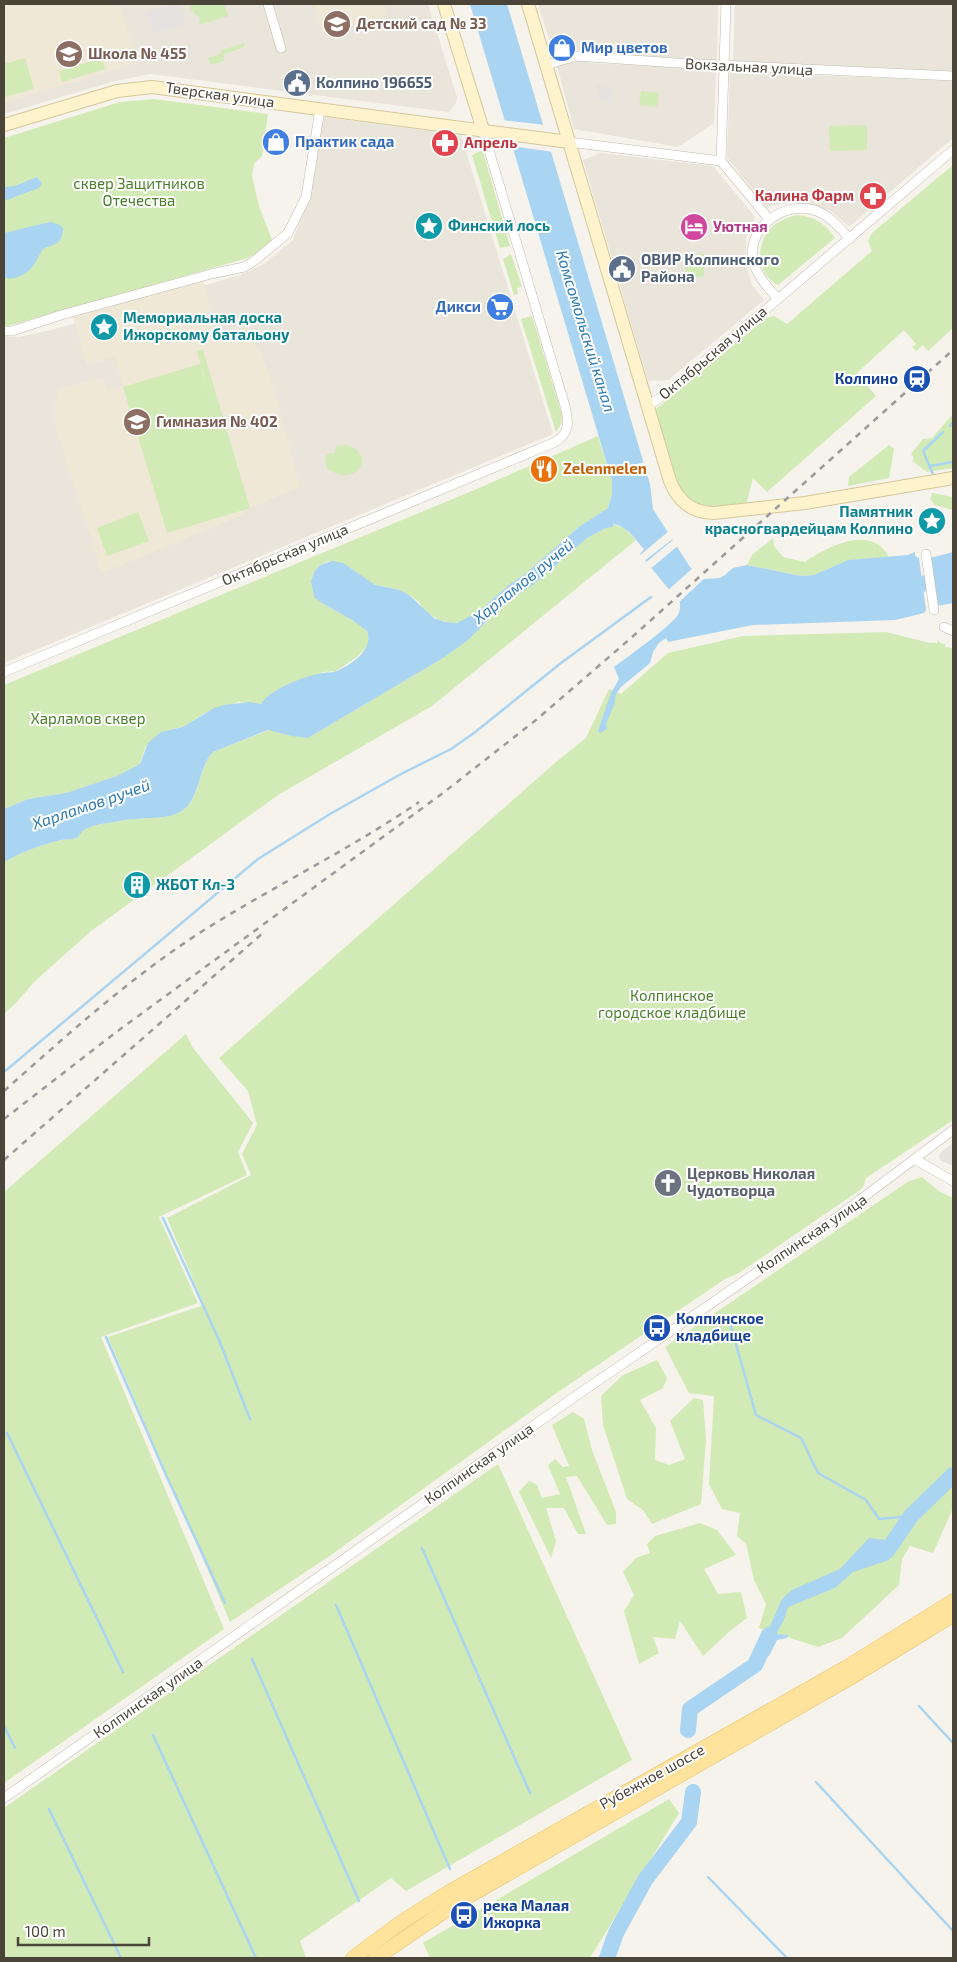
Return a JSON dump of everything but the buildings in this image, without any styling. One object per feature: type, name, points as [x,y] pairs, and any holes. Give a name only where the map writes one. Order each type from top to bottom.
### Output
[{"type":"main road","name":"Рубежное шоссе","points":[[353,1958],[373,1955],[386,1942],[449,1892],[847,1667],[953,1602]]},
{"type":"main road","name":"Рубежное шоссе","points":[[386,1942],[850,1678],[953,1615]]},
{"type":"street","points":[[268,4],[281,48]]},
{"type":"street","points":[[444,4],[482,130]]},
{"type":"street","points":[[528,4],[670,481],[673,489],[684,503],[694,510],[706,513],[766,508],[953,478]]},
{"type":"street","points":[[726,4],[721,162],[769,219]]},
{"type":"street","name":"Вокзальная улица","points":[[546,65],[576,56],[953,76]]},
{"type":"street","name":"Тверская улица","points":[[4,125],[109,93],[140,87],[164,87],[569,142]]},
{"type":"street","points":[[4,331],[12,331],[61,315],[244,266],[254,261],[288,233],[306,197],[320,109]]},
{"type":"street","name":"Октябрьская улица","points":[[4,672],[558,441],[565,435],[568,422],[565,406],[482,130]]},
{"type":"street","points":[[569,142],[721,162]]},
{"type":"street","points":[[778,299],[759,276],[753,262],[754,247],[758,233],[769,219],[780,212],[795,208],[811,209],[832,221],[850,239],[953,150]]},
{"type":"street","name":"Октябрьская улица","points":[[648,406],[670,390],[850,239]]},
{"type":"street","points":[[926,554],[934,610]]},
{"type":"street","points":[[944,627],[953,632]]},
{"type":"street","name":"Колпинская улица","points":[[4,1798],[596,1382],[829,1223],[916,1160],[953,1130]]},
{"type":"street","points":[[916,1160],[953,1181]]},
{"type":"shaded area","points":[[4,4],[428,4],[457,97],[456,103],[449,112],[150,74],[111,82],[4,114]]},
{"type":"shaded area","name":"Школа № 455","points":[[4,4],[120,4],[137,63],[4,103]]},
{"type":"shaded area","points":[[171,4],[179,4],[184,12],[185,24],[154,34],[146,12]]},
{"type":"shaded area","name":"Детский сад № 33","points":[[314,4],[384,4],[388,15],[322,33]]},
{"type":"shaded area","points":[[538,4],[718,4],[717,60],[587,53],[574,49],[554,55]]},
{"type":"shaded area","points":[[735,4],[953,4],[953,72],[733,61]]},
{"type":"shaded area","points":[[581,59],[589,63],[716,69],[714,123],[678,147],[574,129],[557,66]]},
{"type":"shaded area","points":[[730,72],[953,81],[953,138],[849,227],[830,210],[797,201],[766,207],[727,157]]},
{"type":"shaded area","points":[[596,85],[611,86],[612,103],[601,102]]},
{"type":"shaded area","points":[[323,117],[461,135],[553,434],[4,663],[4,336],[20,337],[55,329],[240,275],[264,264],[293,240],[309,197]]},
{"type":"shaded area","points":[[601,153],[713,166],[755,217],[746,238],[746,265],[752,285],[764,300],[668,380],[648,381],[583,160]]},
{"type":"shaded area","name":"Гимназия № 402","points":[[203,280],[218,343],[247,335],[259,350],[273,384],[300,487],[250,508],[203,350],[197,352],[246,514],[102,573],[57,432],[54,411],[58,389],[103,378],[108,390],[123,386],[115,357],[87,365],[73,317]]},
{"type":"shaded area","points":[[953,1143],[953,1166],[939,1158],[940,1153]]},
{"type":"green space","points":[[193,4],[224,4],[228,16],[199,25],[200,18],[190,7]]},
{"type":"green space","points":[[245,43],[243,48],[223,54],[224,61],[211,65],[208,58],[220,54],[222,50]]},
{"type":"green space","points":[[25,58],[34,89],[4,97],[4,64]]},
{"type":"green space","points":[[102,58],[105,69],[62,82],[59,71]]},
{"type":"green space","points":[[641,91],[659,93],[657,107],[639,105]]},
{"type":"green space","name":"сквер Защитников Отечества","points":[[154,99],[268,114],[262,156],[254,164],[252,176],[259,206],[272,240],[254,255],[244,259],[4,327],[4,138],[120,102]]},
{"type":"green space","points":[[867,125],[867,150],[830,151],[829,126]]},
{"type":"green space","points":[[483,152],[510,246],[500,248],[472,155]]},
{"type":"green space","points":[[953,165],[953,328],[928,351],[923,345],[916,351],[912,347],[916,344],[904,330],[857,373],[876,396],[767,492],[753,478],[746,505],[716,507],[699,504],[691,500],[678,484],[655,410],[766,318],[774,316],[787,324],[872,251],[868,241],[872,233]]},
{"type":"green space","points":[[798,215],[810,217],[820,222],[835,238],[778,285],[765,273],[762,266],[760,257],[763,241],[766,233],[772,227],[784,219]]},
{"type":"green space","points":[[511,254],[522,287],[517,288],[518,294],[514,295],[503,259]]},
{"type":"green space","points":[[704,254],[704,276],[686,278],[685,255]]},
{"type":"green space","points":[[532,316],[562,415],[561,424],[556,432],[521,319]]},
{"type":"green space","points":[[203,350],[250,508],[167,533],[123,387],[200,364],[213,407],[197,351]]},
{"type":"green space","points":[[953,414],[953,468],[927,472],[912,461],[914,458],[911,454],[923,439],[932,438]]},
{"type":"green space","name":"Харламов сквер","points":[[598,436],[613,485],[608,508],[580,526],[478,612],[462,622],[452,623],[439,620],[425,611],[419,602],[400,590],[375,585],[329,561],[320,565],[314,572],[311,581],[314,597],[367,631],[369,641],[367,647],[357,657],[336,671],[323,672],[261,704],[239,702],[205,713],[183,727],[161,732],[145,748],[140,764],[117,776],[66,793],[28,799],[4,809],[4,685],[472,491]]},
{"type":"green space","points":[[346,445],[356,449],[361,455],[362,462],[354,473],[346,475],[337,474],[327,468],[325,457],[329,453],[335,453],[336,446]]},
{"type":"green space","points":[[889,445],[894,449],[889,478],[848,486],[849,477]]},
{"type":"green space","points":[[932,493],[953,497],[953,510],[935,505],[930,499]]},
{"type":"green space","points":[[138,512],[149,541],[107,556],[97,528]]},
{"type":"green space","points":[[612,524],[624,528],[636,540],[432,706],[278,795],[91,931],[34,982],[4,1014],[4,862],[38,847],[61,840],[76,838],[84,830],[93,826],[132,819],[166,817],[178,813],[186,808],[191,801],[204,767],[213,752],[269,730],[308,738],[443,658],[488,621],[505,603],[533,585],[587,538],[606,528],[612,527]]},
{"type":"green space","points":[[773,538],[774,546],[783,557],[805,562],[837,545],[861,540],[872,542],[881,547],[889,557],[848,560],[814,575],[801,576],[747,565],[752,555]]},
{"type":"green space","name":"Колпинское городское кладбище","points":[[886,632],[930,643],[937,643],[938,640],[940,643],[945,644],[945,647],[953,648],[953,1120],[866,1178],[860,1190],[739,1273],[725,1279],[558,1392],[331,1555],[230,1622],[108,1337],[204,1305],[167,1218],[251,1175],[242,1154],[257,1125],[248,1091],[219,1058],[556,762],[586,738],[609,689],[621,694],[668,653],[743,636]]},
{"type":"green space","points":[[186,1034],[193,1048],[253,1123],[238,1152],[247,1175],[159,1217],[198,1303],[101,1337],[224,1629],[4,1783],[4,1192]]},
{"type":"green space","points":[[922,1177],[940,1192],[953,1198],[953,1508],[933,1553],[910,1546],[902,1559],[899,1585],[842,1638],[818,1647],[759,1628],[766,1604],[754,1580],[746,1544],[737,1536],[740,1513],[722,1509],[709,1484],[714,1396],[689,1393],[665,1347],[909,1181]]},
{"type":"green space","points":[[657,1360],[667,1378],[663,1388],[640,1400],[656,1428],[655,1460],[669,1465],[685,1459],[670,1421],[694,1398],[703,1400],[706,1440],[701,1504],[652,1524],[643,1510],[627,1499],[603,1425],[601,1396],[623,1375]]},
{"type":"green space","points":[[573,1412],[584,1419],[592,1450],[616,1512],[616,1524],[607,1525],[577,1476],[566,1477],[586,1534],[578,1534],[564,1508],[546,1508],[556,1541],[551,1558],[519,1492],[529,1481],[537,1485],[542,1498],[560,1494],[548,1465],[555,1459],[563,1467],[569,1466],[552,1425]]},
{"type":"green space","points":[[498,1464],[632,1760],[406,1891],[391,1878],[300,1941],[306,1958],[4,1958],[4,1808]]},
{"type":"green space","points":[[700,1523],[717,1530],[736,1555],[704,1569],[718,1594],[741,1592],[747,1618],[703,1656],[680,1621],[675,1639],[653,1637],[659,1653],[639,1664],[624,1611],[634,1595],[623,1572],[636,1558],[650,1553],[647,1544],[655,1536]]},
{"type":"green space","points":[[669,1799],[679,1813],[590,1958],[430,1958],[423,1943]]},
{"type":"water","name":"Комсомольский канал","points":[[470,4],[507,4],[650,484],[653,509],[690,567],[705,579],[720,578],[733,568],[747,565],[801,576],[814,575],[848,560],[908,555],[915,552],[915,556],[919,558],[926,610],[924,613],[895,620],[753,625],[668,642],[666,638],[659,643],[653,652],[650,663],[621,687],[616,694],[614,705],[606,724],[607,729],[600,733],[598,731],[611,693],[619,679],[614,667],[665,628],[678,615],[680,608],[680,603],[640,554],[644,549],[627,530],[613,524],[613,527],[606,528],[587,538],[533,585],[505,603],[468,640],[443,658],[308,738],[268,730],[213,752],[204,767],[191,802],[178,813],[166,817],[132,819],[93,826],[84,830],[76,838],[61,840],[38,847],[4,862],[4,809],[28,799],[66,793],[117,776],[140,764],[148,743],[161,732],[183,727],[214,708],[224,705],[249,702],[261,704],[272,693],[288,684],[322,673],[337,671],[360,656],[367,644],[367,631],[314,597],[311,581],[314,572],[320,565],[332,561],[343,563],[375,585],[400,590],[409,595],[434,618],[445,622],[457,623],[478,612],[580,526],[608,508],[612,494],[612,481]]},
{"type":"water","points":[[37,177],[42,183],[39,188],[4,201],[4,187],[15,186]]},
{"type":"water","points":[[50,222],[58,224],[63,228],[60,240],[44,248],[33,266],[24,274],[11,279],[4,277],[4,233]]},
{"type":"water","points":[[953,552],[953,603],[937,606],[930,558]]},
{"type":"water","points":[[892,1537],[899,1543],[898,1548],[889,1560],[853,1572],[835,1588],[788,1607],[784,1620],[776,1634],[788,1635],[787,1638],[777,1640],[769,1656],[757,1656],[782,1599],[792,1590],[840,1569],[869,1538],[886,1540]]},
{"type":"pier","points":[[502,120],[546,125],[554,152],[510,146]]},
{"type":"pier","points":[[645,462],[646,465],[608,476],[607,472]]},
{"type":"pier","points":[[669,531],[674,538],[643,562],[639,556]]},
{"type":"pier","points":[[674,539],[679,545],[649,570],[644,564]]},
{"type":"pier","points":[[694,567],[706,577],[677,604],[667,591]]},
{"type":"waterway","points":[[950,426],[953,422]]},
{"type":"waterway","points":[[933,474],[923,451],[943,432]]},
{"type":"waterway","points":[[930,466],[953,462]]},
{"type":"waterway","name":"Харламов ручей","points":[[901,587],[953,579]]},
{"type":"waterway","points":[[4,1072],[258,859],[330,814],[401,774],[451,749],[474,733],[561,663],[651,597]]},
{"type":"waterway","points":[[163,1218],[219,1340],[250,1419]]},
{"type":"waterway","points":[[728,1316],[756,1415],[801,1438],[818,1473],[866,1500],[879,1519],[911,1516]]},
{"type":"waterway","points":[[106,1337],[166,1475],[225,1603]]},
{"type":"waterway","points":[[7,1433],[123,1672]]},
{"type":"waterway","points":[[880,1554],[887,1551],[911,1516],[953,1475]]},
{"type":"waterway","points":[[422,1548],[530,1793]]},
{"type":"waterway","points":[[336,1605],[450,1869]]},
{"type":"waterway","points":[[688,1730],[690,1709],[755,1665],[769,1635]]},
{"type":"waterway","points":[[252,1659],[359,1901]]},
{"type":"waterway","points":[[919,1706],[953,1743]]},
{"type":"waterway","points":[[4,1726],[15,1748]]},
{"type":"waterway","points":[[153,1735],[256,1958]]},
{"type":"waterway","points":[[816,1782],[953,1931]]},
{"type":"waterway","points":[[607,1958],[616,1933],[645,1880],[689,1822],[693,1792]]},
{"type":"waterway","points":[[49,1809],[121,1958]]},
{"type":"waterway","points":[[708,1877],[787,1958]]},
{"type":"railway","points":[[4,1119],[115,1033],[443,793],[536,720],[631,638],[953,350]]},
{"type":"railway","points":[[4,1091],[51,1049],[149,968],[228,915],[365,836],[419,802]]},
{"type":"railway","points":[[4,1160],[264,932]]},
{"type":"place","name":"Детский сад № 33","points":[[337,24]]},
{"type":"place","name":"Мир цветов","points":[[562,48]]},
{"type":"place","name":"Школа № 455","points":[[69,54]]},
{"type":"place","name":"Колпино 196655","points":[[297,83]]},
{"type":"place","name":"Практик сада","points":[[276,142]]},
{"type":"place","name":"Апрель","points":[[445,143]]},
{"type":"place","name":"Калина Фарм","points":[[873,196]]},
{"type":"place","name":"Финский лось","points":[[429,226]]},
{"type":"place","name":"Уютная","points":[[694,227]]},
{"type":"place","name":"ОВИР Колпинского Района","points":[[622,269]]},
{"type":"place","name":"Дикси","points":[[500,307]]},
{"type":"place","name":"Мемориальная доска Ижорскому батальону","points":[[104,327]]},
{"type":"place","name":"Колпино","points":[[917,379]]},
{"type":"place","name":"Гимназия № 402","points":[[137,422]]},
{"type":"place","name":"Zelenmelen","points":[[544,469]]},
{"type":"place","name":"Памятник красногвардейцам Колпино","points":[[932,521]]},
{"type":"place","name":"ЖБОТ Кл-3","points":[[137,885]]},
{"type":"place","name":"Церковь Николая Чудотворца","points":[[668,1183]]},
{"type":"place","name":"Колпинское кладбище","points":[[657,1328]]},
{"type":"place","name":"река Малая Ижорка","points":[[464,1915]]}]
